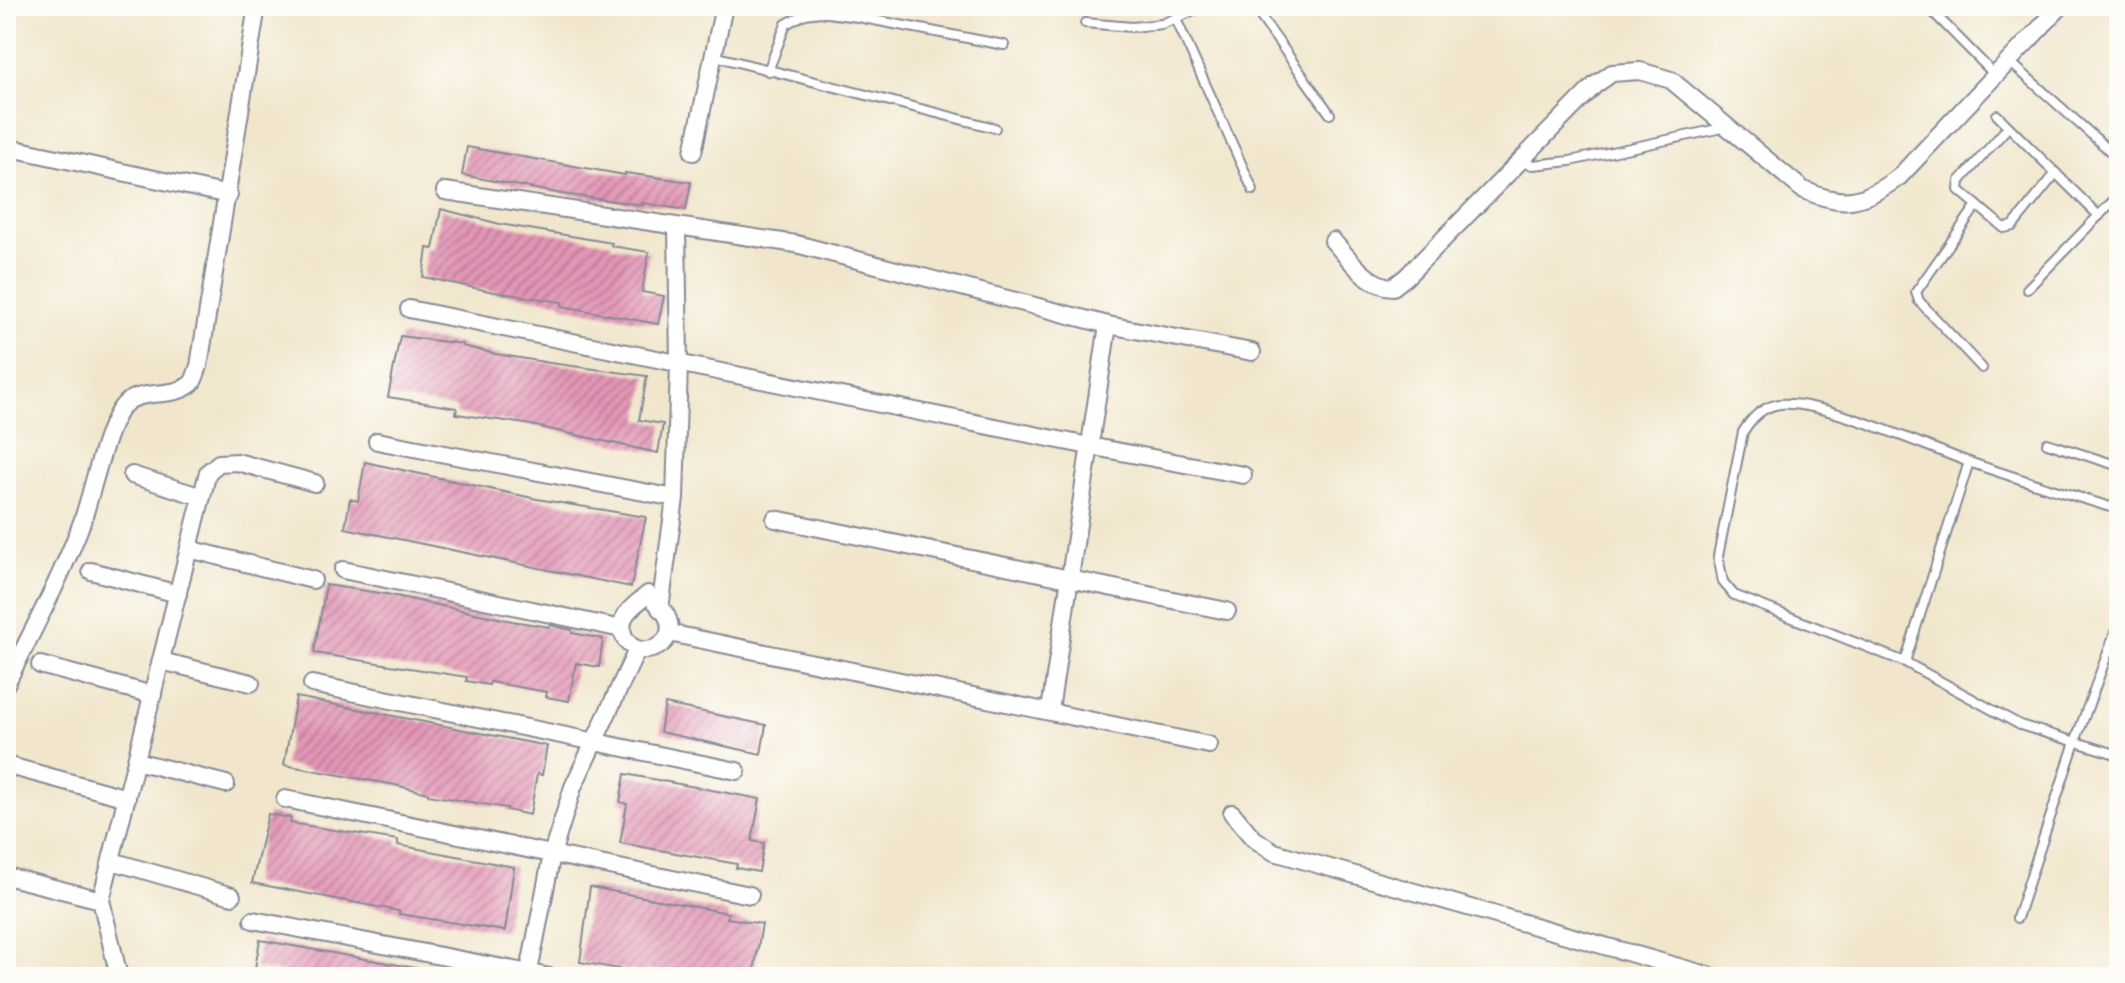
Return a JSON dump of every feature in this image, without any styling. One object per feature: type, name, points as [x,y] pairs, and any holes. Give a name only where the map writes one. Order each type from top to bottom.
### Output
[{"type":"street","points":[[6,684],[58,579],[82,520],[114,419],[124,403],[138,397],[175,392],[193,382],[199,366],[229,195],[257,6]]},
{"type":"street","points":[[693,152],[724,6]]},
{"type":"street","points":[[1333,241],[1369,279],[1380,286],[1393,287],[1595,85],[1612,73],[1640,71],[1671,80],[1802,189],[1822,199],[1850,202],[1875,195],[1899,177],[2061,6]]},
{"type":"street","points":[[6,147],[229,195]]},
{"type":"street","points":[[445,191],[796,244],[1108,325],[1252,352]]},
{"type":"street","points":[[660,609],[675,498],[679,364],[677,227]]},
{"type":"street","points":[[409,309],[1243,475]]},
{"type":"street","points":[[1050,710],[1108,325]]},
{"type":"street","points":[[377,441],[675,498]]},
{"type":"street","points":[[119,977],[101,900],[208,472],[219,463],[237,462],[315,483]]},
{"type":"street","points":[[132,475],[202,497]]},
{"type":"street","points":[[775,519],[1227,611]]},
{"type":"street","points":[[189,549],[313,580]]},
{"type":"street","points":[[343,570],[622,629]]},
{"type":"street","points":[[91,571],[178,594]]},
{"type":"street","points":[[648,594],[668,619],[669,633],[662,645],[651,651],[637,650],[626,641],[622,629],[625,616],[648,594]]},
{"type":"street","points":[[669,633],[1209,745]]},
{"type":"street","points":[[528,975],[552,854],[573,787],[637,650]]},
{"type":"street","points":[[161,661],[251,683]]},
{"type":"street","points":[[40,665],[153,695]]},
{"type":"street","points":[[312,684],[737,771]]},
{"type":"street","points":[[136,761],[226,784]]},
{"type":"street","points":[[6,765],[127,798]]},
{"type":"street","points":[[285,799],[750,895]]},
{"type":"street","points":[[1232,813],[1253,838],[1274,852],[1714,977]]},
{"type":"street","points":[[112,861],[232,896]]},
{"type":"street","points":[[6,876],[101,900]]},
{"type":"street","points":[[253,920],[550,977]]},
{"type":"lane","points":[[1085,23],[1132,27],[1162,24],[1204,6]]},
{"type":"lane","points":[[1253,6],[1330,114]]},
{"type":"lane","points":[[1927,6],[1997,76]]},
{"type":"lane","points":[[768,71],[786,24],[805,14],[820,12],[1004,45]]},
{"type":"lane","points":[[1176,19],[1253,190]]},
{"type":"lane","points":[[713,55],[995,128]]},
{"type":"lane","points":[[2010,62],[2119,159]]},
{"type":"lane","points":[[1997,115],[2099,216]]},
{"type":"lane","points":[[1519,162],[1533,165],[1570,161],[1728,127]]},
{"type":"lane","points":[[2008,127],[1960,181],[1959,190],[2004,228],[2013,226],[2056,173]]},
{"type":"lane","points":[[2027,289],[2119,195]]},
{"type":"lane","points":[[1977,205],[1916,292],[1919,301],[1982,368]]},
{"type":"lane","points":[[2117,509],[1969,462],[1828,411],[1799,404],[1775,405],[1754,416],[1743,432],[1718,556],[1723,582],[1734,595],[1905,662],[2020,725],[2119,755]]},
{"type":"lane","points":[[2047,443],[2119,466]]},
{"type":"lane","points":[[1905,662],[1969,462]]},
{"type":"lane","points":[[2017,918],[2075,742],[2119,622]]},
{"type":"building","points":[[467,147],[625,175],[691,182],[686,210],[562,194],[462,175]]},
{"type":"building","points":[[441,209],[500,224],[649,252],[642,292],[664,296],[658,324],[562,306],[562,302],[423,277],[427,248],[433,249]]},
{"type":"building","points":[[400,336],[462,344],[496,354],[550,363],[647,376],[639,420],[663,424],[658,453],[526,424],[456,414],[457,408],[388,397]]},
{"type":"building","points":[[365,462],[537,499],[646,517],[631,587],[345,528],[350,499],[358,501]]},
{"type":"building","points":[[326,585],[386,594],[512,621],[550,625],[603,639],[599,667],[576,663],[569,701],[546,697],[547,692],[490,682],[489,685],[466,681],[467,677],[314,653]]},
{"type":"building","points":[[296,697],[547,746],[542,775],[537,774],[530,815],[507,808],[428,795],[395,785],[284,765]]},
{"type":"building","points":[[665,704],[766,725],[761,754],[660,732]]},
{"type":"building","points":[[625,774],[760,799],[752,841],[764,843],[759,872],[736,868],[737,864],[620,843],[627,804],[620,802]]},
{"type":"building","points":[[268,814],[291,818],[290,823],[398,840],[398,845],[514,867],[505,931],[399,914],[399,911],[252,883]]},
{"type":"building","points":[[590,887],[728,913],[727,918],[762,924],[753,977],[686,977],[647,970],[646,974],[580,962]]},
{"type":"building","points":[[260,940],[416,968],[416,977],[292,977],[255,968]]}]
